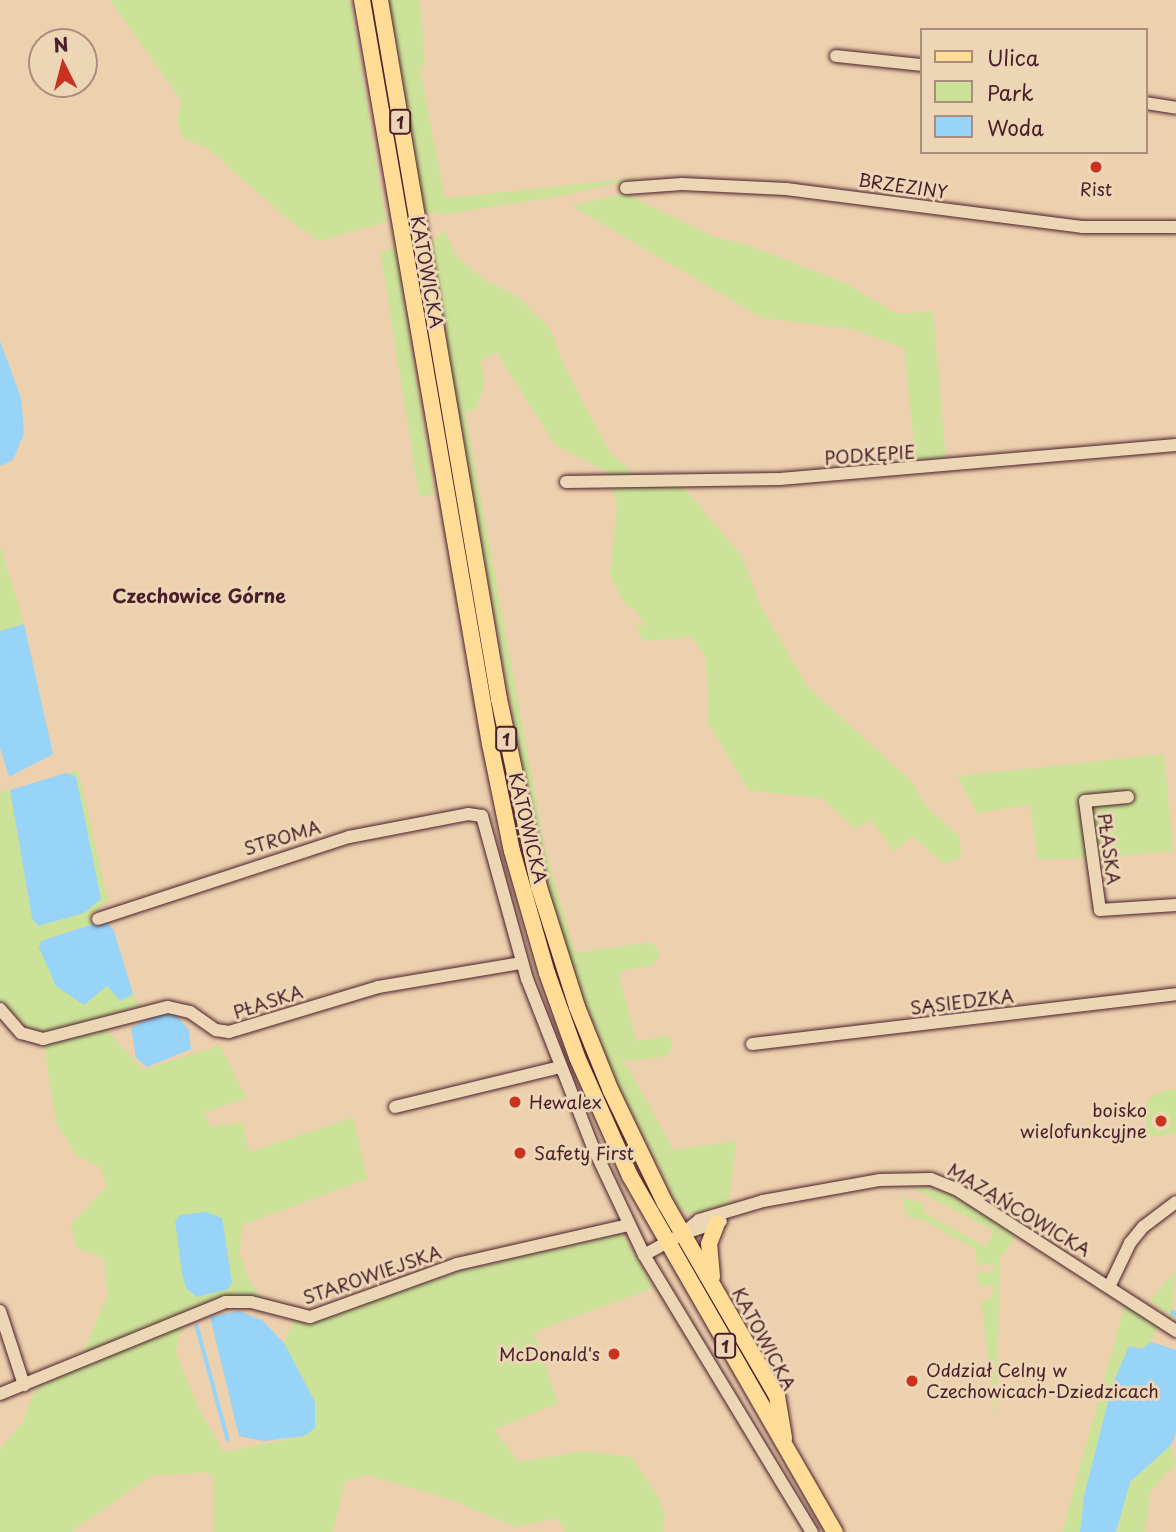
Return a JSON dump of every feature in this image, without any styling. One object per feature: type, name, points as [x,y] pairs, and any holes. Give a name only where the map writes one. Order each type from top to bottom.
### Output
[{"type":"main road","name":"KATOWICKA","points":[[362,0],[451,528],[512,851],[576,1057],[665,1243],[835,1532]]},
{"type":"main road","name":"KATOWICKA","points":[[380,0],[499,699],[532,861],[594,1049],[682,1234],[777,1396],[785,1448]]},
{"type":"main road","points":[[713,1286],[709,1244],[717,1223]]},
{"type":"street","points":[[836,56],[920,65]]},
{"type":"street","points":[[1148,103],[1176,108]]},
{"type":"street","name":"BRZEZINY","points":[[625,188],[682,184],[786,188],[1082,227],[1176,227]]},
{"type":"street","name":"PODKĘPIE","points":[[566,482],[780,480],[1176,445]]},
{"type":"street","name":"PŁASKA","points":[[1128,797],[1085,801],[1100,910],[1176,905]]},
{"type":"street","name":"STROMA","points":[[98,919],[349,837],[468,814],[482,816],[522,963]]},
{"type":"street","points":[[522,963],[560,1067],[643,1255],[812,1532]]},
{"type":"street","name":"PŁASKA","points":[[0,1009],[21,1033],[43,1039],[168,1007],[190,1012],[216,1030],[229,1032],[378,987],[522,963]]},
{"type":"street","name":"SĄSIEDZKA","points":[[752,1044],[1176,994]]},
{"type":"street","points":[[395,1107],[560,1067]]},
{"type":"street","name":"MAZAŃCOWICKA","points":[[682,1234],[699,1220],[746,1206],[880,1180],[930,1179],[957,1189],[1110,1285],[1176,1331]]},
{"type":"street","points":[[1110,1285],[1130,1243],[1143,1227],[1176,1202]]},
{"type":"street","name":"MAZAŃCOWICKA","points":[[643,1255],[682,1234],[717,1223],[746,1206]]},
{"type":"street","name":"STAROWIEJSKA","points":[[0,1394],[225,1302],[251,1302],[310,1317],[457,1264],[629,1225]]},
{"type":"street","points":[[0,1311],[24,1385]]},
{"type":"green space","points":[[110,0],[350,0],[386,222],[320,241],[292,223],[207,148],[183,138],[177,120],[182,102]]},
{"type":"green space","points":[[389,0],[420,0],[425,63],[420,70],[445,198],[645,177],[556,197],[446,214],[424,212]]},
{"type":"green space","points":[[624,193],[714,237],[751,246],[847,284],[897,314],[933,311],[946,462],[916,466],[904,348],[852,329],[762,318],[572,206]]},
{"type":"green space","points":[[445,229],[455,255],[487,281],[518,297],[549,327],[566,370],[611,454],[637,476],[668,489],[682,486],[742,556],[761,607],[808,687],[911,781],[929,810],[960,836],[961,858],[943,863],[912,836],[894,852],[871,820],[855,829],[822,798],[749,791],[708,723],[706,658],[692,637],[648,641],[639,636],[637,626],[644,625],[636,609],[627,607],[610,575],[617,504],[609,473],[555,445],[496,352],[481,361],[484,385],[476,409],[465,413],[546,854],[575,953],[649,942],[657,947],[659,958],[651,966],[624,970],[619,976],[636,1041],[669,1036],[673,1045],[667,1056],[617,1063],[628,1067],[673,1150],[736,1141],[729,1204],[694,1214],[680,1209],[610,1068],[566,951],[535,839],[439,307],[430,245]]},
{"type":"green space","points":[[395,249],[434,494],[419,496],[380,251]]},
{"type":"green space","points":[[0,545],[24,624],[0,631]]},
{"type":"green space","points":[[1164,754],[1173,851],[1098,858],[1090,805],[1133,801],[1081,798],[1089,858],[1038,860],[1030,805],[977,813],[957,776]]},
{"type":"green space","points":[[78,770],[108,902],[92,913],[96,923],[55,936],[90,996],[107,986],[128,998],[133,994],[139,1006],[96,1019],[143,1070],[220,1045],[246,1098],[204,1113],[211,1127],[242,1122],[250,1152],[353,1117],[367,1179],[242,1225],[240,1254],[248,1278],[259,1295],[278,1306],[251,1299],[82,1355],[107,1296],[104,1258],[77,1248],[70,1225],[106,1188],[101,1168],[77,1156],[56,1123],[43,1039],[0,1003],[0,791],[10,790],[32,918],[101,899],[76,776],[66,773]]},
{"type":"green space","name":"boisko wielofunkcyjne","points":[[1176,1089],[1176,1133],[1148,1137],[1145,1108],[1149,1099],[1155,1093]]},
{"type":"green space","points":[[909,1186],[958,1195],[1018,1235],[1000,1258],[996,1421],[981,1301],[990,1300],[994,1285],[979,1286],[977,1273],[993,1272],[993,1264],[977,1266],[975,1249],[923,1220],[907,1217],[902,1198],[923,1203],[924,1213],[986,1247],[994,1231]]},
{"type":"green space","points":[[623,1233],[653,1288],[534,1332],[558,1403],[494,1430],[519,1462],[583,1451],[632,1457],[658,1497],[665,1515],[663,1532],[565,1532],[556,1518],[516,1527],[451,1500],[368,1475],[345,1481],[333,1532],[213,1532],[214,1477],[207,1472],[151,1476],[71,1532],[0,1532],[0,1449],[22,1423],[36,1388],[190,1320],[178,1337],[176,1352],[198,1407],[223,1452],[304,1436],[315,1402],[284,1343],[294,1320],[310,1323],[446,1275]]},
{"type":"green space","points":[[1176,1270],[1172,1307],[1176,1320],[1150,1301]]},
{"type":"green space","points":[[1125,1304],[1158,1326],[1151,1342],[1142,1349],[1129,1346],[1101,1430],[1080,1532],[1062,1532]]},
{"type":"green space","points":[[1171,1445],[1176,1463],[1150,1492],[1145,1532],[1116,1532],[1130,1482]]},
{"type":"water","points":[[0,341],[21,398],[24,433],[13,460],[0,466]]},
{"type":"water","points":[[24,624],[53,754],[9,777],[0,748],[0,631]]},
{"type":"water","points":[[66,773],[76,776],[101,899],[84,913],[38,926],[32,918],[10,790]]},
{"type":"water","points":[[96,923],[108,923],[114,931],[133,994],[120,1001],[107,986],[84,1005],[56,986],[39,948],[41,941]]},
{"type":"water","points":[[174,1013],[189,1030],[191,1049],[147,1067],[136,1058],[131,1028],[152,1016]]},
{"type":"water","points":[[206,1212],[222,1218],[232,1282],[228,1289],[197,1297],[186,1288],[175,1221],[180,1215]]},
{"type":"water","points":[[239,1311],[262,1320],[284,1343],[315,1402],[315,1428],[304,1436],[264,1441],[239,1436],[210,1317]]},
{"type":"water","points":[[1151,1342],[1176,1350],[1176,1433],[1171,1445],[1130,1482],[1116,1532],[1080,1532],[1084,1496],[1112,1386],[1129,1346],[1142,1349]]},
{"type":"waterway","points":[[1173,1313],[1174,1313],[1176,1315],[1173,1313]]},
{"type":"waterway","points":[[197,1326],[228,1439]]},
{"type":"place","name":"Rist","points":[[1096,167]]},
{"type":"place","name":"Hewalex","points":[[515,1102]]},
{"type":"place","name":"boisko wielofunkcyjne","points":[[1161,1121]]},
{"type":"place","name":"Safety First","points":[[520,1153]]},
{"type":"place","name":"McDonald's","points":[[614,1354]]},
{"type":"place","name":"Oddział Celny w Czechowicach-Dziedzicach","points":[[912,1381]]},
{"type":"district","name":"Czechowice Górne","points":[[199,596]]}]
